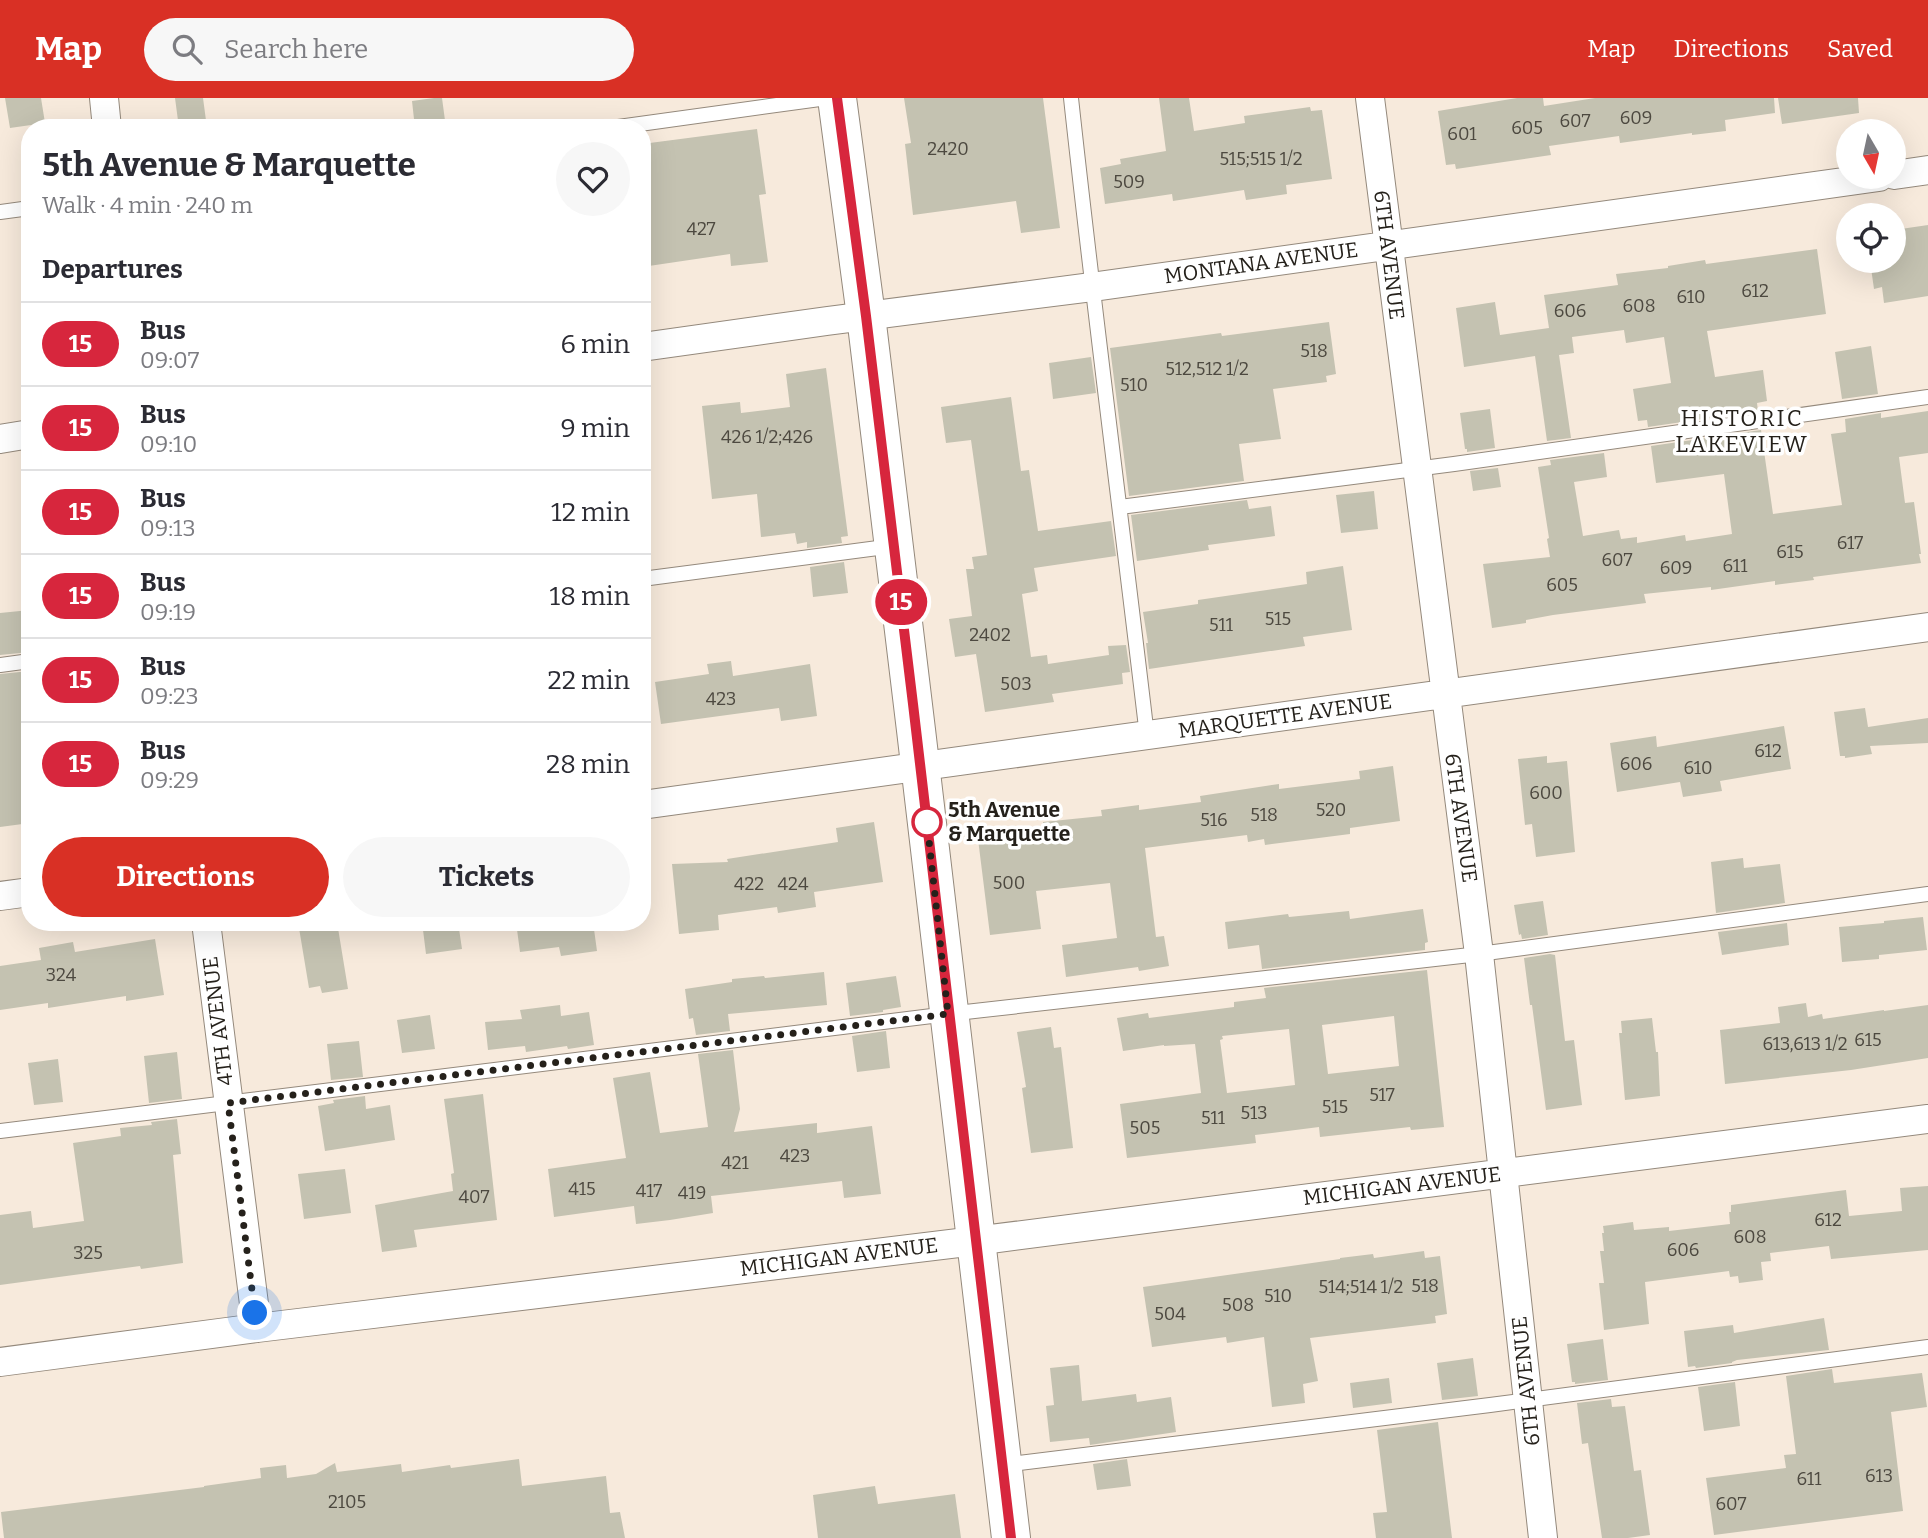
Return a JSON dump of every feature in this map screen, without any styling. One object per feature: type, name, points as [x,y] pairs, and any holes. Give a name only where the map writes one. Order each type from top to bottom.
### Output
[{"type":"street","points":[[104,98],[106,119]]},
{"type":"street","points":[[837,98],[894,546],[1011,1538]]},
{"type":"street","name":"6TH AVENUE","points":[[1370,98],[1479,954],[1543,1538]]},
{"type":"street","points":[[1906,173],[1928,170]]},
{"type":"street","name":"MONTANA AVENUE","points":[[651,347],[1836,183]]},
{"type":"street","points":[[0,439],[21,436]]},
{"type":"street","name":"MARQUETTE AVENUE","points":[[651,804],[1928,627]]},
{"type":"street","points":[[0,896],[21,893]]},
{"type":"street","name":"4TH AVENUE","points":[[207,931],[257,1328]]},
{"type":"street","name":"MICHIGAN AVENUE","points":[[0,1362],[1928,1119]]},
{"type":"lane","points":[[651,122],[827,98]]},
{"type":"lane","points":[[1071,98],[1147,736]]},
{"type":"lane","points":[[0,212],[21,209]]},
{"type":"lane","points":[[1120,507],[1416,469],[1928,397]]},
{"type":"lane","points":[[651,578],[894,546]]},
{"type":"lane","points":[[0,665],[21,662]]},
{"type":"lane","points":[[0,1131],[948,1014],[1479,954],[1928,894]]},
{"type":"lane","points":[[1003,1465],[1928,1347]]},
{"type":"building","points":[[5,98],[41,98],[44,119],[21,119],[21,126],[10,128]]},
{"type":"building","points":[[175,98],[203,98],[206,119],[178,119]]},
{"type":"building","points":[[442,98],[445,119],[414,119],[412,101]]},
{"type":"building","points":[[904,98],[1043,98],[1060,228],[1021,233],[1016,201],[913,215],[905,144],[911,143]]},
{"type":"building","points":[[1159,98],[1189,98],[1194,131],[1245,123],[1244,116],[1310,107],[1311,111],[1322,110],[1332,179],[1286,185],[1287,194],[1246,200],[1244,190],[1173,201],[1172,194],[1105,204],[1100,168],[1121,164],[1120,159],[1166,151]]},
{"type":"building","points":[[1517,98],[1543,98],[1544,106],[1595,98],[1774,98],[1775,113],[1725,120],[1726,131],[1620,143],[1619,136],[1549,146],[1551,155],[1456,169],[1455,164],[1446,165],[1438,111]]},
{"type":"building","points":[[1778,98],[1858,98],[1859,113],[1782,124]]},
{"type":"building","points":[[757,129],[766,194],[759,195],[768,262],[731,266],[730,254],[651,266],[651,143]]},
{"type":"building","points":[[1928,225],[1928,296],[1884,303],[1882,287],[1874,289],[1872,273],[1906,273],[1906,228]]},
{"type":"building","points":[[1817,249],[1826,314],[1707,331],[1715,377],[1763,370],[1767,401],[1757,403],[1758,411],[1648,427],[1647,420],[1638,421],[1633,389],[1671,383],[1664,337],[1626,343],[1624,330],[1572,337],[1574,353],[1559,355],[1571,438],[1547,441],[1535,356],[1464,367],[1456,308],[1495,302],[1500,335],[1549,328],[1544,295],[1618,285],[1616,274],[1668,268],[1705,260],[1706,264]]},
{"type":"building","points":[[1329,322],[1336,374],[1326,376],[1327,382],[1273,389],[1281,439],[1239,444],[1244,481],[1129,496],[1110,348]]},
{"type":"building","points":[[1871,346],[1878,394],[1842,399],[1835,352]]},
{"type":"building","points":[[1091,357],[1096,393],[1053,399],[1049,363]]},
{"type":"building","points":[[826,368],[848,536],[841,537],[842,543],[807,548],[807,542],[797,544],[795,533],[761,537],[757,494],[712,499],[702,406],[740,402],[741,413],[790,407],[786,374]]},
{"type":"building","points":[[1011,397],[1021,471],[1029,470],[1038,531],[1111,521],[1116,556],[1034,568],[1038,591],[1022,594],[1031,657],[1047,655],[1048,664],[1109,655],[1108,646],[1126,645],[1130,672],[1122,673],[1123,684],[1052,694],[1054,702],[985,712],[976,654],[955,657],[949,619],[972,616],[966,569],[974,569],[972,557],[987,555],[971,440],[946,443],[941,407]]},
{"type":"building","points":[[1490,409],[1495,448],[1467,452],[1460,413]]},
{"type":"building","points":[[1928,411],[1928,453],[1899,457],[1905,503],[1914,502],[1921,563],[1813,577],[1814,580],[1775,585],[1775,581],[1711,590],[1711,587],[1644,594],[1646,603],[1553,615],[1526,620],[1526,623],[1492,628],[1483,564],[1550,557],[1538,467],[1551,465],[1550,460],[1604,453],[1607,477],[1574,482],[1583,536],[1619,530],[1621,539],[1637,537],[1637,543],[1685,535],[1686,541],[1732,534],[1724,474],[1656,483],[1651,446],[1761,430],[1773,514],[1842,505],[1831,434],[1846,432],[1845,419],[1881,413],[1881,418]]},
{"type":"building","points":[[1498,468],[1501,487],[1473,491],[1470,471]]},
{"type":"building","points":[[1374,491],[1378,529],[1341,533],[1336,495]]},
{"type":"building","points":[[1247,500],[1249,509],[1271,506],[1275,536],[1208,545],[1209,550],[1137,561],[1131,515]]},
{"type":"building","points":[[844,562],[848,593],[813,597],[810,567]]},
{"type":"building","points":[[1343,566],[1352,630],[1303,637],[1305,646],[1149,669],[1143,612],[1198,604],[1198,600],[1307,584],[1306,572]]},
{"type":"building","points":[[21,611],[21,653],[0,655],[0,613]]},
{"type":"building","points":[[731,661],[733,676],[810,664],[817,716],[781,721],[779,708],[661,724],[655,682],[709,674],[707,664]]},
{"type":"building","points":[[21,672],[21,824],[0,827],[0,674]]},
{"type":"building","points":[[1865,708],[1868,727],[1928,718],[1928,743],[1870,746],[1872,754],[1845,758],[1840,756],[1834,712]]},
{"type":"building","points":[[1784,726],[1791,769],[1720,781],[1722,791],[1683,797],[1680,782],[1617,792],[1610,743],[1656,736],[1657,747]]},
{"type":"building","points":[[1547,756],[1547,763],[1567,761],[1575,852],[1536,857],[1532,824],[1525,825],[1518,759]]},
{"type":"building","points":[[1393,766],[1400,821],[1350,828],[1350,834],[1265,845],[1264,839],[1248,842],[1247,835],[1145,848],[1156,937],[1164,936],[1169,966],[1139,971],[1138,967],[1066,977],[1062,945],[1117,938],[1110,883],[1036,891],[1041,929],[990,935],[978,839],[1044,831],[1043,822],[1102,816],[1101,810],[1139,805],[1139,810],[1201,802],[1200,796],[1279,784],[1279,789],[1360,779],[1359,771]]},
{"type":"building","points":[[874,822],[883,882],[814,892],[816,907],[778,913],[777,907],[718,915],[719,930],[679,934],[672,864],[728,862],[727,859],[838,842],[836,828]]},
{"type":"building","points":[[1743,858],[1744,868],[1780,864],[1785,903],[1716,913],[1711,862]]},
{"type":"building","points":[[1543,901],[1548,935],[1522,939],[1514,905]]},
{"type":"building","points":[[1423,909],[1428,942],[1425,943],[1425,950],[1262,969],[1259,945],[1228,949],[1225,922],[1288,914],[1289,917],[1349,911],[1350,919]]},
{"type":"building","points":[[1923,917],[1927,950],[1879,955],[1879,959],[1842,962],[1839,927]]},
{"type":"building","points":[[1787,923],[1789,945],[1722,955],[1718,932]]},
{"type":"building","points":[[300,931],[338,931],[348,989],[322,993],[320,986],[309,988]]},
{"type":"building","points":[[423,931],[459,931],[462,949],[426,954]]},
{"type":"building","points":[[517,931],[594,931],[597,951],[561,956],[559,947],[520,952]]},
{"type":"building","points":[[155,939],[164,995],[126,1001],[126,996],[48,1008],[48,1003],[0,1010],[0,966],[41,960],[39,948],[73,942],[75,952]]},
{"type":"building","points":[[1555,955],[1565,1041],[1574,1040],[1582,1105],[1546,1110],[1524,958]]},
{"type":"building","points":[[1427,970],[1444,1127],[1411,1130],[1410,1127],[1320,1137],[1319,1127],[1255,1135],[1256,1143],[1127,1158],[1120,1104],[1201,1093],[1195,1044],[1123,1051],[1117,1018],[1148,1013],[1149,1018],[1234,1007],[1234,1002],[1266,998],[1264,988]],"holes":[[[1394,1016],[1399,1066],[1328,1074],[1322,1025]],[[1289,1029],[1295,1085],[1227,1093],[1220,1040],[1223,1039],[1222,1036]]]},
{"type":"building","points":[[824,972],[827,1005],[728,1014],[730,1031],[696,1035],[693,1018],[689,1019],[685,989],[732,982],[732,979]]},
{"type":"building","points":[[896,976],[901,1007],[850,1016],[846,983]]},
{"type":"building","points":[[1806,1003],[1808,1017],[1822,1014],[1823,1019],[1928,1005],[1928,1058],[1851,1070],[1725,1084],[1720,1030],[1780,1023],[1778,1007]]},
{"type":"building","points":[[560,1005],[561,1016],[589,1012],[594,1045],[526,1052],[525,1046],[488,1050],[485,1022],[522,1019],[520,1010]]},
{"type":"building","points":[[430,1015],[435,1049],[402,1053],[397,1020]]},
{"type":"building","points":[[1652,1018],[1658,1052],[1660,1096],[1625,1100],[1619,1033],[1622,1033],[1621,1021]]},
{"type":"building","points":[[1051,1027],[1054,1048],[1061,1047],[1073,1148],[1031,1153],[1022,1088],[1026,1087],[1017,1032]]},
{"type":"building","points":[[886,1031],[890,1068],[857,1072],[852,1036]]},
{"type":"building","points":[[359,1041],[363,1077],[331,1080],[327,1044]]},
{"type":"building","points":[[733,1050],[740,1109],[734,1132],[817,1123],[817,1133],[872,1126],[881,1194],[844,1198],[842,1181],[711,1196],[713,1213],[670,1220],[636,1224],[634,1206],[554,1217],[548,1169],[626,1158],[613,1078],[650,1072],[660,1133],[708,1127],[698,1054]]},
{"type":"building","points":[[177,1052],[182,1099],[149,1103],[144,1056]]},
{"type":"building","points":[[58,1059],[63,1102],[34,1105],[28,1063]]},
{"type":"building","points":[[483,1094],[497,1220],[414,1230],[417,1247],[382,1252],[375,1205],[453,1191],[451,1174],[454,1173],[444,1099]]},
{"type":"building","points":[[365,1096],[366,1109],[390,1105],[395,1140],[325,1151],[318,1106],[334,1103],[333,1100]]},
{"type":"building","points":[[177,1119],[181,1154],[173,1155],[183,1263],[141,1269],[140,1266],[0,1285],[0,1215],[31,1211],[33,1228],[84,1221],[73,1143],[121,1136],[120,1128]]},
{"type":"building","points":[[345,1169],[351,1213],[304,1219],[298,1174]]},
{"type":"building","points":[[1928,1186],[1928,1250],[1831,1259],[1829,1246],[1770,1253],[1771,1261],[1761,1262],[1763,1280],[1739,1283],[1738,1276],[1730,1277],[1729,1271],[1645,1282],[1649,1324],[1604,1330],[1599,1283],[1604,1283],[1600,1251],[1604,1251],[1603,1226],[1633,1222],[1634,1230],[1669,1227],[1669,1231],[1730,1224],[1731,1205],[1846,1190],[1849,1216],[1902,1211],[1900,1188]]},
{"type":"building","points":[[1424,1251],[1425,1258],[1440,1256],[1447,1314],[1435,1316],[1436,1323],[1310,1338],[1318,1381],[1303,1384],[1305,1403],[1272,1407],[1264,1337],[1227,1343],[1226,1337],[1152,1347],[1143,1287],[1340,1258],[1373,1254],[1374,1258]]},
{"type":"building","points":[[1824,1318],[1829,1350],[1688,1367],[1684,1331],[1733,1325],[1734,1333]]},
{"type":"building","points":[[1603,1339],[1608,1380],[1575,1384],[1572,1382],[1567,1344]]},
{"type":"building","points":[[1473,1358],[1478,1396],[1442,1400],[1437,1363]]},
{"type":"building","points":[[1079,1365],[1082,1401],[1136,1394],[1137,1402],[1171,1397],[1176,1432],[1090,1445],[1089,1438],[1050,1442],[1046,1406],[1054,1405],[1050,1368]]},
{"type":"building","points":[[1832,1369],[1834,1383],[1922,1373],[1927,1407],[1891,1412],[1903,1511],[1714,1535],[1706,1478],[1786,1468],[1784,1455],[1796,1454],[1786,1376]]},
{"type":"building","points":[[1389,1378],[1392,1403],[1353,1408],[1350,1383]]},
{"type":"building","points":[[1735,1382],[1740,1426],[1704,1431],[1698,1387]]},
{"type":"building","points":[[1611,1399],[1612,1407],[1625,1406],[1634,1471],[1641,1470],[1650,1535],[1602,1538],[1588,1443],[1582,1444],[1577,1403]]},
{"type":"building","points":[[1438,1422],[1452,1538],[1376,1538],[1373,1513],[1387,1512],[1377,1430]]},
{"type":"building","points":[[519,1459],[522,1486],[606,1476],[610,1513],[620,1512],[625,1538],[4,1538],[1,1512],[261,1478],[260,1468],[286,1465],[287,1478],[316,1474],[335,1463],[337,1472],[401,1464],[402,1472]]},
{"type":"building","points":[[1127,1459],[1131,1486],[1097,1490],[1093,1464]]},
{"type":"building","points":[[875,1486],[878,1504],[955,1494],[961,1538],[818,1538],[813,1495]]},
{"type":"bus line","name":"15","points":[[837,98],[913,704],[1011,1538]]},
{"type":"place","name":"5th Avenue & Marquette","points":[[927,822]]},
{"type":"district","name":"HISTORIC LAKEVIEW","points":[[1742,431]]},
{"type":"route","points":[[255,1313],[228,1103],[948,1014],[927,822]]}]
